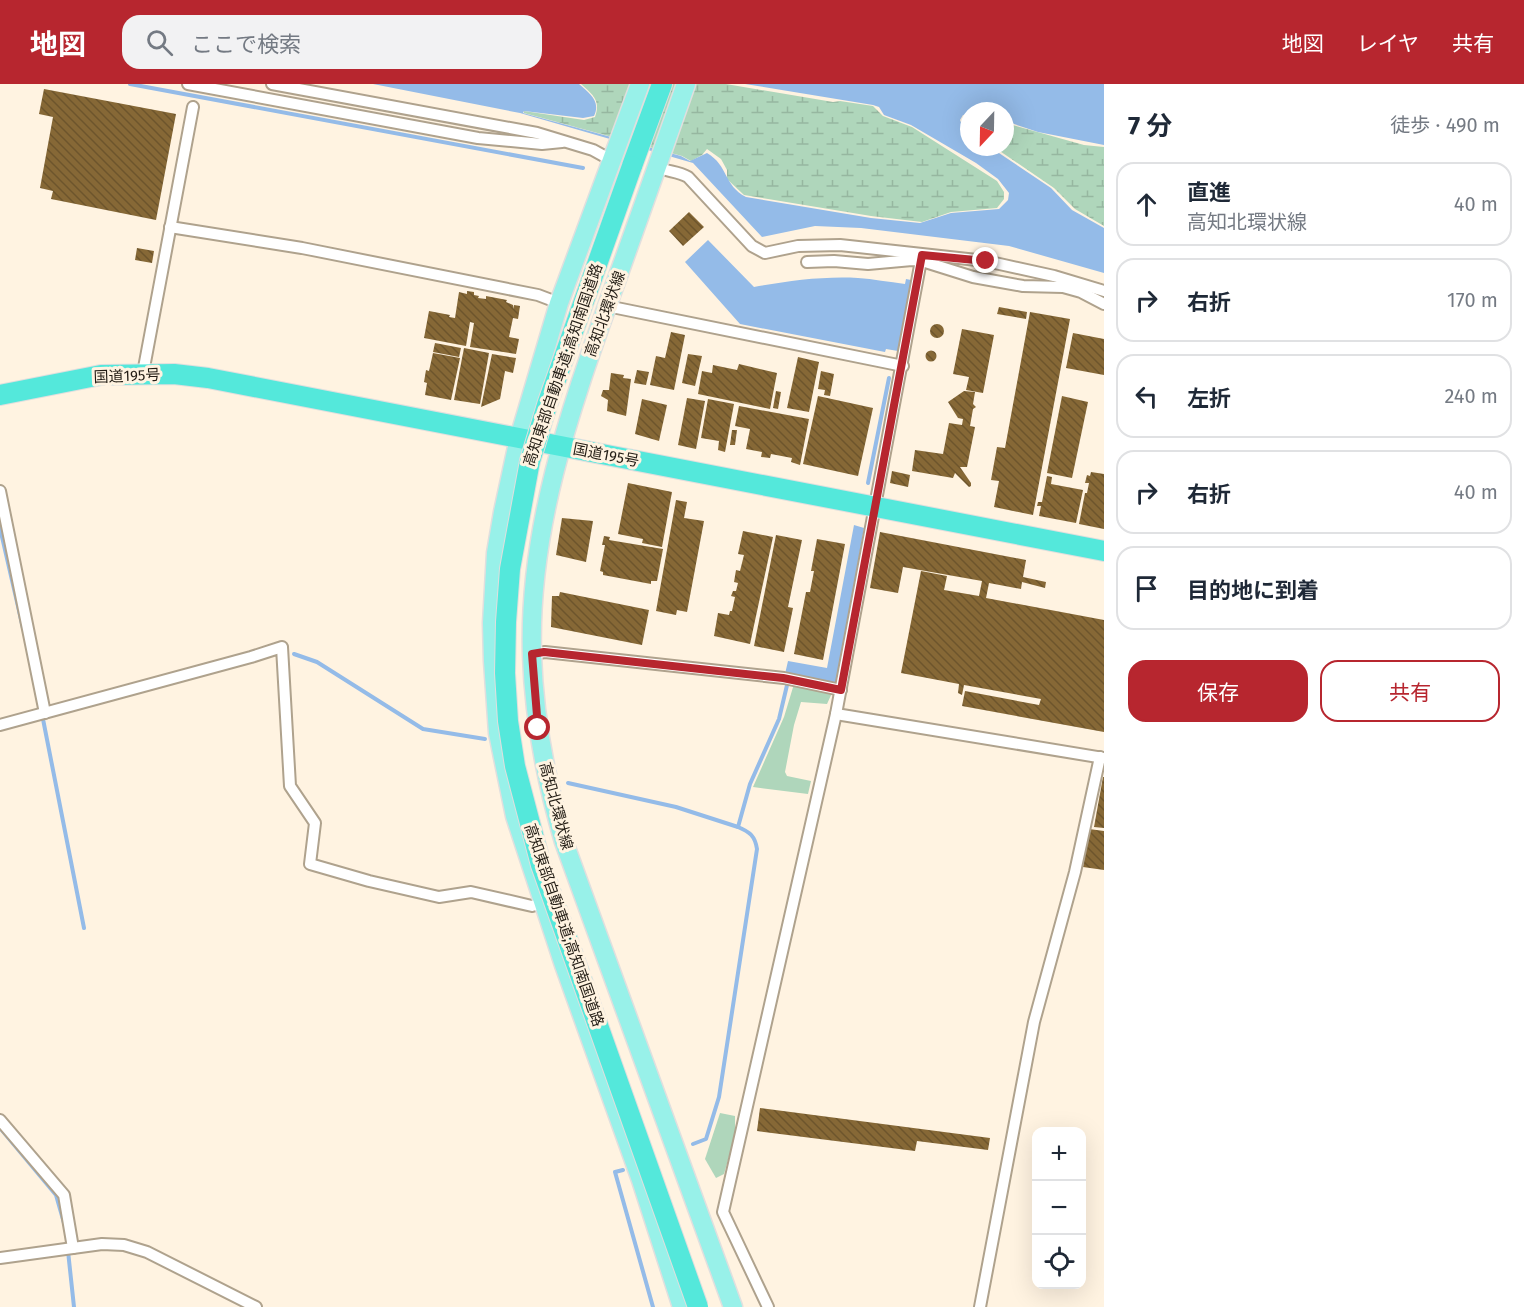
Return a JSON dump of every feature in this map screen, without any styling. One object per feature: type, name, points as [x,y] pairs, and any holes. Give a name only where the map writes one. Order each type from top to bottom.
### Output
[{"type":"highway","name":"高知東部自動車道;高知南国道路","points":[[661,84],[551,392],[530,461],[510,569],[505,673],[508,721],[515,766],[541,865],[698,1307]]},
{"type":"highway","name":"国道195号","points":[[0,395],[101,375],[143,374],[208,378],[1104,551]]},
{"type":"main road","points":[[640,84],[559,303],[519,438],[502,512],[496,552],[493,661],[498,733],[515,816],[543,903],[641,1180],[682,1307]]},
{"type":"main road","name":"高知北環状線","points":[[686,84],[578,388],[560,446],[538,554],[532,654],[543,763],[564,842],[733,1307]]},
{"type":"street","points":[[188,84],[477,138],[542,144],[562,142]]},
{"type":"street","points":[[272,84],[537,133],[562,142],[615,155]]},
{"type":"street","points":[[143,374],[193,107]]},
{"type":"street","points":[[657,167],[666,171],[677,171],[688,177],[752,246],[761,252],[772,253],[798,246],[816,245],[840,246],[922,258],[986,261],[1076,286],[1104,291]]},
{"type":"street","points":[[170,227],[302,248],[526,292],[559,303]]},
{"type":"street","points":[[768,1307],[723,1212],[836,714],[922,258]]},
{"type":"street","points":[[807,262],[834,261],[867,264],[922,258],[973,277],[1023,286],[1076,286],[1104,304]]},
{"type":"street","points":[[607,306],[903,366]]},
{"type":"street","points":[[0,490],[45,713]]},
{"type":"street","points":[[0,725],[282,647],[290,786],[315,823],[310,864],[369,881],[439,897],[471,892],[532,906],[543,903]]},
{"type":"street","points":[[532,654],[544,652],[788,679],[841,690]]},
{"type":"street","points":[[836,714],[1102,757],[1075,872],[1034,1022],[980,1307]]},
{"type":"street","points":[[0,1120],[64,1195],[73,1248]]},
{"type":"street","points":[[703,1224],[715,1214],[723,1212]]},
{"type":"street","points":[[0,1258],[102,1244],[124,1245],[147,1252],[256,1307]]},
{"type":"green space","points":[[581,84],[726,84],[833,102],[873,106],[883,116],[912,127],[997,181],[1004,192],[1004,199],[997,208],[951,212],[922,222],[744,195],[727,179],[727,170],[721,159],[707,149],[691,161],[682,156],[524,113],[524,111],[584,120],[595,117],[596,102]]},
{"type":"green space","points":[[1014,126],[1084,145],[1104,147],[1104,226],[1075,209],[1054,188],[1007,156],[1014,156]]},
{"type":"green space","points":[[794,684],[832,693],[827,704],[801,702],[794,725],[785,772],[787,776],[811,781],[808,794],[753,787],[784,717]]},
{"type":"green space","points":[[720,1113],[735,1116],[735,1135],[724,1174],[716,1178],[705,1159]]},
{"type":"water","points":[[373,84],[579,84],[595,102],[594,116],[583,118],[524,111],[523,113],[681,156],[690,161],[707,153],[719,164],[733,187],[746,197],[871,218],[920,223],[951,213],[999,209],[1008,200],[1009,193],[998,179],[964,156],[1003,156],[1051,188],[1072,210],[1104,228],[1104,273],[1009,246],[861,228],[815,226],[762,237],[693,163],[520,113]]},
{"type":"water","points":[[745,84],[1104,84],[1104,145],[1038,132],[1014,124],[1014,102],[960,102],[960,154],[911,125],[884,115],[879,107],[873,105]]},
{"type":"water","points":[[708,240],[754,287],[832,278],[864,278],[905,284],[906,279],[911,280],[898,351],[886,349],[885,352],[740,324],[685,262]]},
{"type":"water","points":[[854,525],[864,528],[837,680],[832,685],[785,674],[788,661],[827,668]]},
{"type":"building","points":[[44,89],[176,114],[156,220],[51,199],[53,191],[40,188],[53,117],[39,114]]},
{"type":"building","points":[[689,212],[704,227],[683,246],[669,231]]},
{"type":"building","points":[[137,248],[154,251],[152,263],[135,260]]},
{"type":"building","points":[[467,291],[474,292],[474,295],[479,296],[478,298],[486,299],[486,296],[507,300],[506,302],[513,305],[513,309],[514,305],[520,306],[518,319],[513,318],[509,337],[519,339],[516,354],[470,347],[474,323],[470,322],[466,346],[424,338],[429,311],[455,318],[459,292],[467,294]]},
{"type":"building","points":[[999,307],[1027,312],[1026,319],[997,314]]},
{"type":"building","points":[[1030,312],[1070,319],[1033,515],[994,507],[999,481],[991,480],[997,447],[1005,448]]},
{"type":"building","points":[[937,324],[942,326],[944,331],[942,336],[937,338],[932,336],[930,331],[932,326]]},
{"type":"building","points":[[962,329],[994,335],[983,393],[966,390],[969,377],[953,374]]},
{"type":"building","points":[[671,332],[685,335],[674,390],[650,385],[656,356],[665,358]]},
{"type":"building","points":[[1073,333],[1104,339],[1104,375],[1066,368]]},
{"type":"building","points":[[435,343],[461,348],[459,357],[433,352]]},
{"type":"building","points":[[464,348],[489,353],[480,404],[454,400]]},
{"type":"building","points":[[931,350],[937,356],[931,362],[925,356]]},
{"type":"building","points":[[433,353],[460,358],[451,400],[425,395],[426,370],[429,371]]},
{"type":"building","points":[[492,354],[516,358],[513,373],[505,371],[500,399],[481,407]]},
{"type":"building","points":[[688,354],[702,356],[695,386],[682,383]]},
{"type":"building","points":[[798,357],[819,362],[809,412],[787,408]]},
{"type":"building","points":[[739,364],[777,373],[770,409],[698,394],[702,371],[712,373],[713,365],[737,370]]},
{"type":"building","points":[[637,370],[649,372],[646,385],[634,383]]},
{"type":"building","points":[[821,371],[834,374],[830,396],[824,395],[825,390],[818,389]]},
{"type":"building","points":[[611,373],[624,375],[623,378],[631,379],[626,416],[607,411],[608,400],[601,396],[603,390],[609,390]]},
{"type":"building","points":[[776,391],[781,392],[778,409],[773,408]]},
{"type":"building","points":[[964,391],[975,392],[973,404],[976,407],[973,409],[970,426],[975,427],[967,467],[960,467],[971,483],[969,487],[955,473],[953,478],[912,471],[915,450],[943,454],[949,423],[962,425],[963,419],[958,418],[948,402]]},
{"type":"building","points":[[818,396],[873,408],[858,476],[803,464]]},
{"type":"building","points":[[1062,396],[1088,402],[1072,478],[1047,473]]},
{"type":"building","points":[[687,398],[705,401],[696,449],[678,445]]},
{"type":"building","points":[[642,399],[667,405],[659,441],[635,434]]},
{"type":"building","points":[[708,399],[734,404],[725,452],[718,450],[719,441],[701,438]]},
{"type":"building","points":[[739,406],[809,419],[800,465],[791,462],[792,458],[771,454],[770,458],[761,457],[762,452],[746,449],[750,429],[735,426]]},
{"type":"building","points":[[732,430],[737,430],[735,445],[730,445]]},
{"type":"building","points":[[892,471],[910,475],[908,487],[890,483]]},
{"type":"building","points":[[1091,472],[1104,474],[1104,529],[1079,524],[1089,483],[1085,483],[1087,475],[1090,476]]},
{"type":"building","points":[[1047,476],[1052,477],[1051,484],[1083,490],[1076,523],[1039,516],[1041,506],[1037,506],[1038,502],[1042,502]]},
{"type":"building","points":[[628,483],[672,492],[662,547],[642,543],[643,539],[618,534]]},
{"type":"building","points":[[676,500],[687,502],[684,518],[704,521],[687,612],[677,610],[676,615],[656,611]]},
{"type":"building","points":[[562,518],[593,521],[586,562],[556,555]]},
{"type":"building","points":[[743,531],[773,537],[750,644],[714,636],[718,613],[729,615],[732,611],[735,597],[731,596],[733,591],[736,591],[738,583],[734,582],[736,570],[740,571],[744,555],[738,554]]},
{"type":"building","points":[[880,532],[1026,560],[1023,577],[1046,582],[1045,588],[1022,582],[1021,589],[989,583],[986,598],[1104,620],[1104,732],[962,706],[965,691],[1039,705],[1041,699],[964,685],[962,695],[958,693],[959,684],[901,673],[921,571],[947,576],[944,590],[979,596],[982,581],[903,567],[898,593],[870,588]]},
{"type":"building","points":[[776,535],[802,540],[788,607],[793,608],[784,652],[754,646]]},
{"type":"building","points":[[604,536],[610,537],[609,540],[663,549],[657,581],[651,581],[651,584],[603,575],[600,571],[605,545],[602,545]]},
{"type":"building","points":[[817,539],[845,544],[823,660],[794,654],[806,592],[810,592]]},
{"type":"building","points":[[560,592],[649,610],[642,645],[551,627],[552,596],[559,596]]},
{"type":"building","points":[[1104,777],[1104,828],[1094,827]]},
{"type":"building","points":[[1089,829],[1104,831],[1104,870],[1083,867]]},
{"type":"building","points":[[760,1108],[990,1138],[988,1150],[917,1141],[915,1151],[757,1131]]},
{"type":"waterway","points":[[130,84],[583,168]]},
{"type":"waterway","points":[[868,483],[889,378]]},
{"type":"waterway","points":[[0,528],[23,628]]},
{"type":"waterway","points":[[294,654],[317,662],[423,729],[485,739]]},
{"type":"waterway","points":[[693,1144],[706,1139],[719,1097],[757,849],[751,835],[738,827],[750,784],[779,719],[788,681]]},
{"type":"waterway","points":[[42,714],[84,928]]},
{"type":"waterway","points":[[568,783],[676,807],[738,827]]},
{"type":"waterway","points":[[0,1128],[56,1195],[64,1223]]},
{"type":"waterway","points":[[623,1170],[615,1172],[653,1307]]},
{"type":"waterway","points":[[68,1251],[74,1307]]},
{"type":"route","points":[[538,728],[532,654],[544,652],[783,678],[841,690],[922,255],[986,261]]}]
